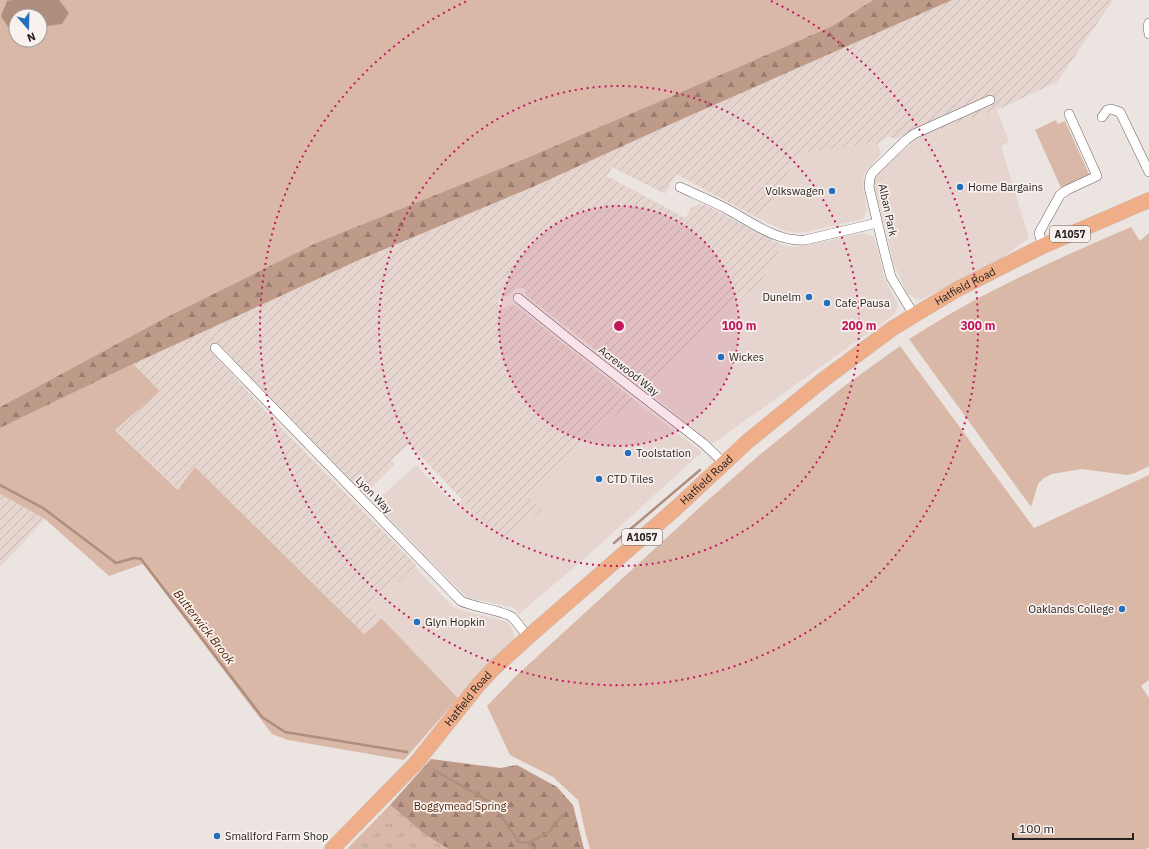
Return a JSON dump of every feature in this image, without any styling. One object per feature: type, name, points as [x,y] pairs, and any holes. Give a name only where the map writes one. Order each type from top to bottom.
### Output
[{"type":"main road","name":"Hatfield Road","points":[[332,849],[416,763],[479,684],[528,637],[675,509],[748,441],[822,380],[873,342],[914,315],[962,287],[1040,235],[1149,200]]},
{"type":"street","points":[[1149,23],[1149,34]]},
{"type":"street","name":"Alban Park","points":[[914,315],[892,277],[869,187],[870,178],[872,173],[914,134],[990,100]]},
{"type":"street","points":[[1102,116],[1107,110],[1111,109],[1120,112],[1149,172]]},
{"type":"street","points":[[1040,235],[1060,195],[1096,176],[1069,114]]},
{"type":"street","points":[[680,187],[777,236],[795,240],[805,240],[878,223]]},
{"type":"street","name":"Acrewood Way","points":[[518,298],[704,444],[724,463]]},
{"type":"street","name":"Lyon Way","points":[[215,348],[460,601],[511,616],[528,637]]},
{"type":"shaded area","points":[[59,0],[69,13],[62,24],[48,26],[48,8],[8,8],[8,27],[1,16],[7,1]]},
{"type":"shaded area","points":[[952,0],[1113,0],[1057,82],[997,110],[934,131],[916,139],[911,130],[898,138],[888,136],[878,144],[870,143],[800,154],[760,219],[676,174],[665,194],[612,167],[607,176],[685,218],[691,208],[699,204],[705,205],[782,245],[754,295],[748,292],[648,391],[527,296],[524,288],[516,288],[509,295],[498,301],[501,309],[511,305],[516,306],[633,399],[527,494],[541,510],[503,542],[409,444],[391,460],[395,464],[370,489],[366,491],[360,489],[220,345],[211,352],[287,434],[416,565],[398,582],[394,578],[367,605],[382,619],[364,634],[195,467],[179,490],[115,429],[160,391],[133,364],[359,260],[535,186],[680,120]]},
{"type":"shaded area","points":[[997,110],[1009,142],[1001,146],[1029,238],[1000,259],[920,300],[914,298],[907,293],[894,264],[873,179],[916,139],[933,131]]},
{"type":"shaded area","points":[[870,143],[878,144],[881,154],[864,175],[863,187],[867,210],[863,218],[860,220],[798,233],[785,231],[760,219],[800,154]]},
{"type":"shaded area","points":[[862,233],[872,236],[875,240],[884,276],[898,305],[895,314],[712,444],[648,391],[748,292],[754,295],[782,245],[793,247],[804,246]]},
{"type":"shaded area","points":[[633,399],[702,452],[585,558],[519,614],[513,607],[467,598],[379,508],[379,499],[416,465],[456,506],[462,499],[503,542],[541,510],[527,494]]},
{"type":"shaded area","points":[[0,494],[45,519],[0,567]]},
{"type":"shaded area","points":[[415,567],[453,607],[505,621],[514,632],[514,641],[484,669],[458,698],[367,605],[394,578],[398,582]]},
{"type":"green space","points":[[0,0],[873,0],[832,26],[529,157],[316,243],[163,319],[0,407]]},
{"type":"green space","points":[[873,0],[952,0],[680,120],[535,186],[359,260],[133,364],[0,428],[0,407],[163,319],[316,243],[529,157],[672,96],[832,26]]},
{"type":"green space","points":[[1056,120],[1058,124],[1065,121],[1089,174],[1089,176],[1062,190],[1035,130]]},
{"type":"green space","points":[[1131,227],[1140,241],[1149,233],[1149,466],[1127,475],[1082,469],[1052,474],[1044,478],[1038,484],[1031,507],[909,339],[953,312],[1022,276]]},
{"type":"green space","points":[[900,346],[1034,528],[1149,475],[1149,680],[1141,686],[1149,698],[1149,847],[1146,849],[590,849],[578,800],[553,777],[510,755],[487,706],[516,676],[699,508],[757,457],[843,387]]},
{"type":"green space","points":[[133,364],[160,391],[115,430],[178,490],[195,467],[364,634],[382,619],[458,698],[404,760],[288,740],[272,734],[143,564],[109,576],[45,519],[0,494],[0,428]]},
{"type":"green space","name":"Boggymead Spring","points":[[431,759],[500,768],[517,765],[557,787],[573,805],[584,849],[448,849],[424,834],[390,805]]},
{"type":"green space","points":[[390,805],[424,834],[448,849],[347,849]]},
{"type":"waterway","points":[[614,543],[700,470]]},
{"type":"waterway","name":"Butterwick Brook","points":[[0,485],[43,508],[116,563],[134,558],[141,559],[262,717],[285,732],[407,752]]},
{"type":"waterway","name":"Butterwick Brook","points":[[434,770],[492,803],[519,842],[528,843],[548,833],[563,815]]},
{"type":"waterway","name":"Butterwick Brook","points":[[528,843],[535,849]]},
{"type":"place","name":"Home Bargains","points":[[960,187]]},
{"type":"place","name":"Volkswagen","points":[[832,191]]},
{"type":"place","name":"Dunelm","points":[[809,297]]},
{"type":"place","name":"Cafe Pausa","points":[[827,303]]},
{"type":"place","name":"Wickes","points":[[721,357]]},
{"type":"place","name":"Toolstation","points":[[628,453]]},
{"type":"place","name":"CTD Tiles","points":[[599,479]]},
{"type":"place","name":"Oaklands College","points":[[1122,609]]},
{"type":"place","name":"Glyn Hopkin","points":[[417,622]]},
{"type":"place","name":"Smallford Farm Shop","points":[[217,836]]}]
